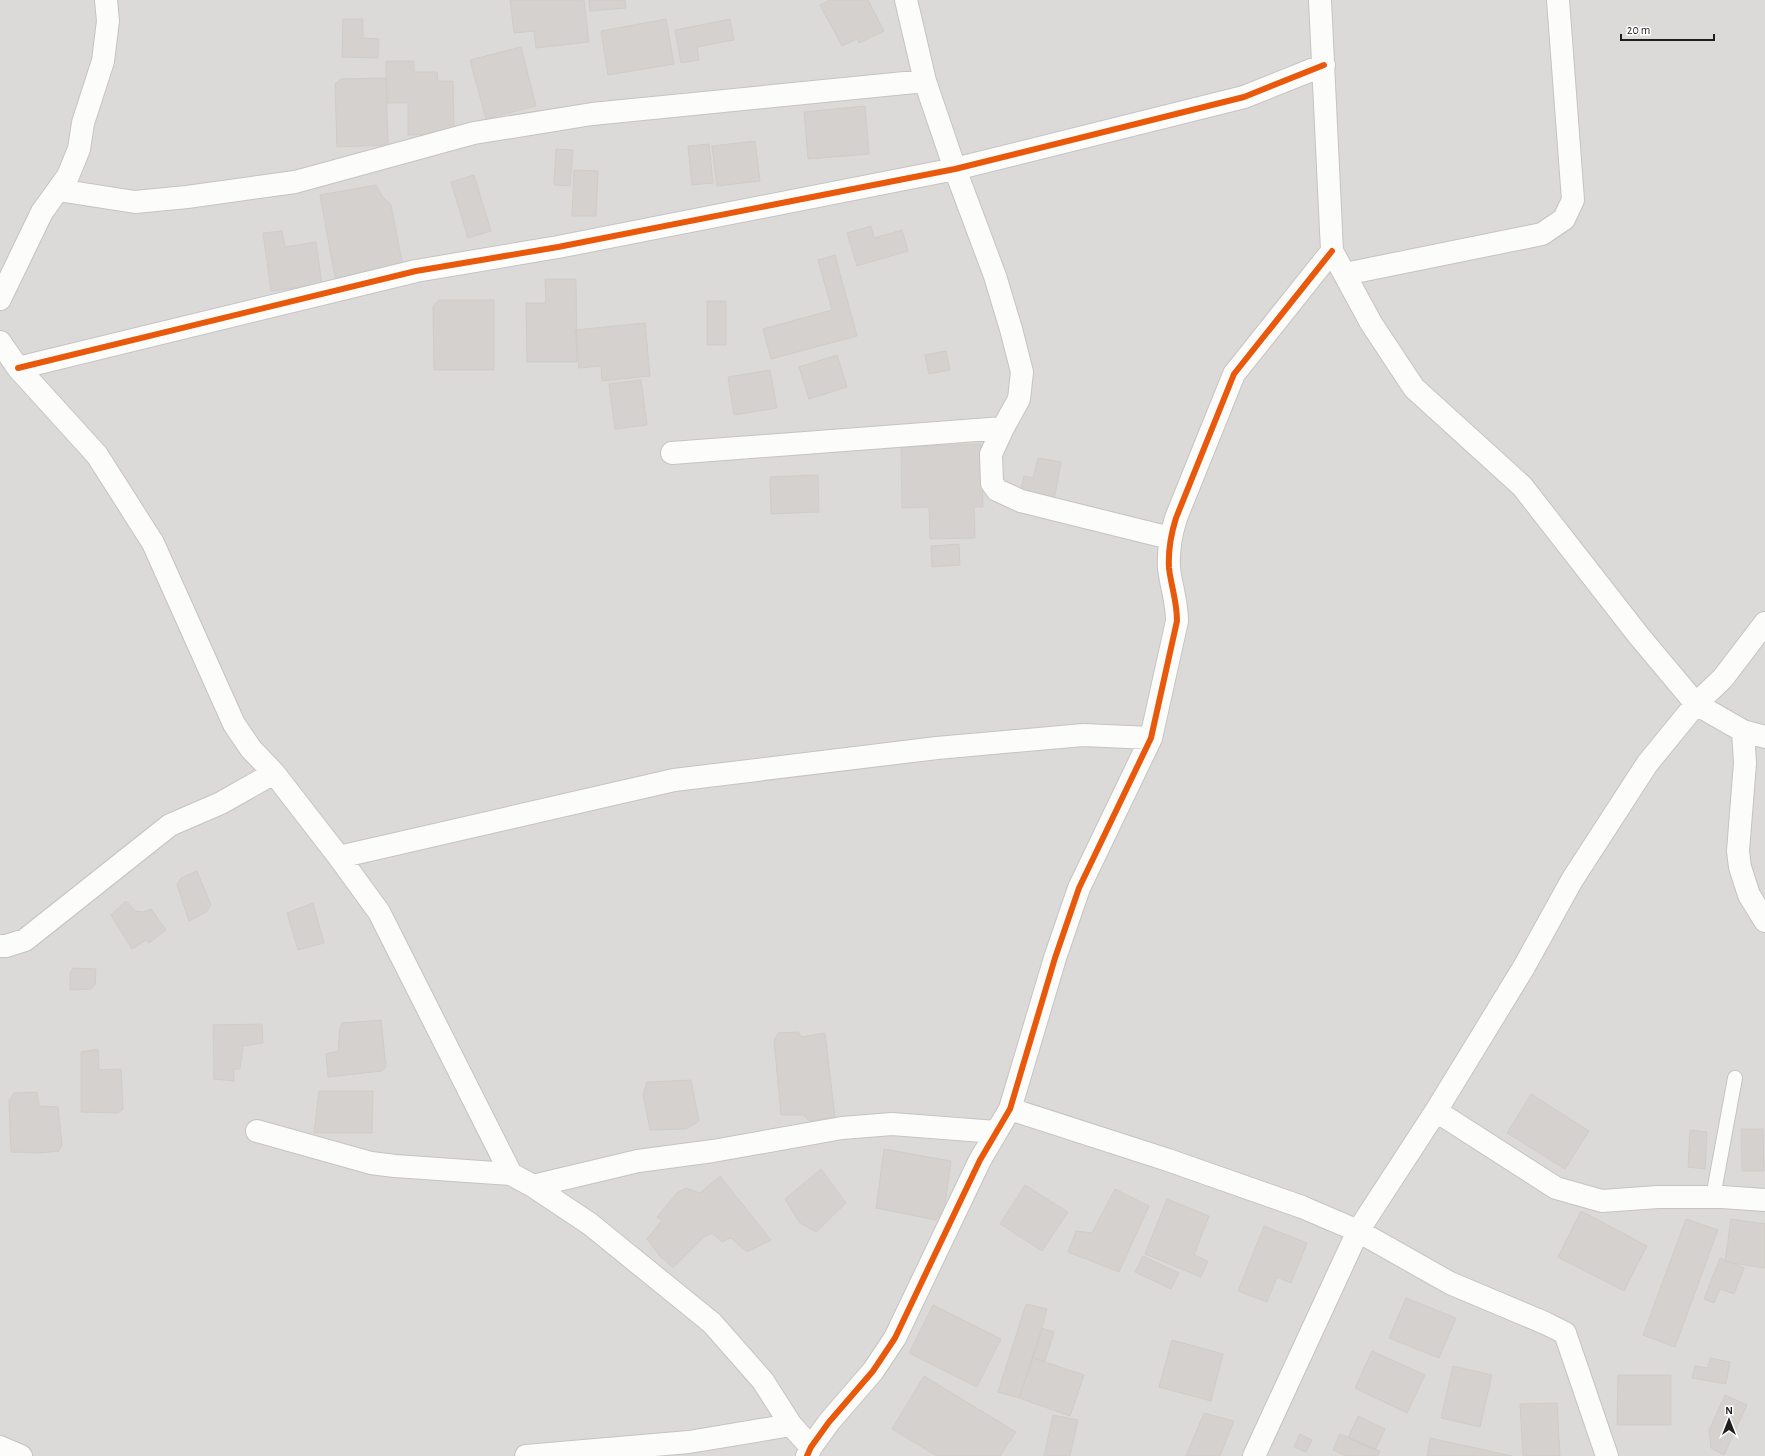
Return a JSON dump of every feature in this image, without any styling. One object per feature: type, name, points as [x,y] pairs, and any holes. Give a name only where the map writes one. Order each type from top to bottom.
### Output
[{"type":"street","points":[[0,299],[42,212],[68,176],[79,149],[83,123],[103,61],[108,20],[106,0]]},
{"type":"street","points":[[906,0],[925,81],[955,170],[995,276],[1012,329],[1022,372],[1019,399],[991,454],[992,483],[997,490],[1021,501],[1170,538]]},
{"type":"street","points":[[1320,0],[1332,251],[1371,323],[1414,388],[1522,486],[1639,636],[1696,704],[1743,731],[1765,737]]},
{"type":"street","points":[[1345,274],[1542,234],[1564,219],[1573,200],[1558,0]]},
{"type":"street","points":[[18,368],[416,271],[558,247],[955,170],[1244,97],[1324,65]]},
{"type":"street","points":[[58,190],[135,202],[187,197],[295,182],[474,133],[592,114],[925,81]]},
{"type":"street","points":[[257,1131],[371,1163],[511,1174],[533,1186],[590,1224],[712,1323],[763,1380],[809,1451],[829,1422],[873,1371],[895,1338],[980,1160],[1010,1109],[1054,958],[1079,888],[1151,738],[1177,621],[1177,604],[1169,567],[1170,538],[1176,518],[1234,374],[1332,251]]},
{"type":"street","points":[[0,342],[18,368],[98,454],[153,543],[234,724],[251,749],[274,773],[339,857],[382,918],[511,1174]]},
{"type":"street","points":[[672,453],[1003,428]]},
{"type":"street","points":[[1254,1456],[1358,1230],[1436,1111],[1524,967],[1572,880],[1647,764],[1696,704],[1723,678],[1765,623]]},
{"type":"street","points":[[1743,731],[1745,763],[1738,851],[1740,867],[1749,895],[1765,921]]},
{"type":"street","points":[[339,857],[674,780],[952,746],[1083,735],[1151,738]]},
{"type":"street","points":[[0,946],[6,946],[25,940],[170,825],[221,803],[274,773]]},
{"type":"street","points":[[1010,1109],[1175,1163],[1302,1207],[1358,1230],[1450,1283],[1546,1323],[1565,1333],[1607,1456]]},
{"type":"street","points":[[1436,1111],[1556,1188],[1602,1200],[1658,1197],[1712,1197],[1765,1200]]},
{"type":"street","points":[[533,1186],[638,1161],[713,1151],[842,1128],[892,1124],[996,1132]]},
{"type":"street","points":[[526,1456],[689,1442],[791,1425]]},
{"type":"street","points":[[0,1447],[21,1456]]},
{"type":"lane","points":[[1712,1197],[1734,1078]]},
{"type":"shaded area","points":[[0,0],[1765,0],[1765,1456],[0,1456]]},
{"type":"building","points":[[510,0],[584,0],[589,42],[536,48],[534,31],[514,33]]},
{"type":"building","points":[[589,0],[625,0],[626,8],[590,11]]},
{"type":"building","points":[[830,0],[868,0],[884,31],[859,43],[857,39],[842,46],[820,5]]},
{"type":"building","points":[[343,19],[363,19],[363,38],[379,39],[378,58],[342,57]]},
{"type":"building","points":[[666,19],[674,64],[608,75],[601,31]]},
{"type":"building","points":[[730,19],[734,40],[697,47],[699,60],[681,63],[675,30]]},
{"type":"building","points":[[521,47],[536,106],[486,119],[470,60]]},
{"type":"building","points":[[386,61],[414,61],[414,72],[437,72],[438,81],[453,81],[454,134],[408,135],[408,103],[387,103]]},
{"type":"building","points":[[386,78],[388,145],[337,147],[335,84],[341,79]]},
{"type":"building","points":[[865,106],[869,154],[808,159],[804,112]]},
{"type":"building","points":[[755,141],[760,181],[717,186],[712,146]]},
{"type":"building","points":[[709,144],[713,183],[692,185],[688,146]]},
{"type":"building","points":[[556,149],[573,150],[570,186],[554,185]]},
{"type":"building","points":[[574,170],[598,171],[596,216],[572,216]]},
{"type":"building","points":[[474,175],[491,231],[468,238],[451,182]]},
{"type":"building","points":[[376,185],[382,196],[391,205],[403,266],[335,278],[320,195]]},
{"type":"building","points":[[871,226],[874,238],[902,230],[908,251],[857,266],[847,233]]},
{"type":"building","points":[[282,231],[285,247],[316,242],[322,284],[271,291],[263,233]]},
{"type":"building","points":[[835,255],[857,336],[771,359],[763,329],[832,310],[818,260]]},
{"type":"building","points":[[545,279],[576,279],[577,362],[527,362],[526,303],[546,303]]},
{"type":"building","points":[[439,300],[494,300],[494,370],[434,370],[433,306]]},
{"type":"building","points":[[707,301],[726,301],[726,345],[707,345]]},
{"type":"building","points":[[645,323],[650,376],[602,381],[601,366],[579,368],[575,330]]},
{"type":"building","points":[[946,351],[950,370],[929,374],[925,355]]},
{"type":"building","points":[[837,355],[847,387],[809,399],[799,367]]},
{"type":"building","points":[[770,370],[777,408],[734,415],[728,377]]},
{"type":"building","points":[[641,380],[647,425],[615,429],[609,384]]},
{"type":"building","points":[[981,444],[983,507],[974,507],[975,538],[930,539],[929,507],[902,508],[901,447]]},
{"type":"building","points":[[1038,458],[1061,462],[1054,500],[1020,493],[1024,476],[1033,478]]},
{"type":"building","points":[[818,475],[819,512],[771,514],[770,477]]},
{"type":"building","points":[[959,544],[960,565],[932,567],[931,546]]},
{"type":"building","points":[[197,871],[211,905],[206,912],[189,921],[177,885],[181,878]]},
{"type":"building","points":[[126,901],[136,911],[143,912],[151,909],[166,930],[149,943],[146,940],[132,949],[111,915]]},
{"type":"building","points":[[313,903],[324,943],[298,950],[287,913]]},
{"type":"building","points":[[73,968],[96,969],[95,985],[91,989],[70,990],[70,973]]},
{"type":"building","points":[[381,1020],[386,1067],[382,1071],[328,1077],[326,1054],[338,1051],[340,1028],[342,1023]]},
{"type":"building","points":[[262,1024],[263,1043],[243,1046],[240,1069],[234,1069],[234,1081],[214,1079],[213,1025]]},
{"type":"building","points":[[798,1032],[802,1037],[825,1033],[835,1117],[809,1121],[804,1115],[781,1115],[774,1041],[778,1033]]},
{"type":"building","points":[[98,1049],[99,1070],[121,1069],[123,1109],[118,1113],[81,1112],[81,1052]]},
{"type":"building","points":[[691,1080],[699,1121],[686,1129],[650,1130],[643,1094],[647,1082]]},
{"type":"building","points":[[319,1091],[373,1091],[372,1133],[314,1133]]},
{"type":"building","points":[[37,1092],[39,1106],[58,1107],[62,1145],[59,1151],[40,1153],[11,1152],[9,1101],[14,1093]]},
{"type":"building","points":[[1531,1094],[1589,1131],[1565,1169],[1507,1133]]},
{"type":"building","points":[[1741,1129],[1763,1129],[1764,1171],[1742,1171]]},
{"type":"building","points":[[1690,1130],[1707,1132],[1705,1169],[1688,1167]]},
{"type":"building","points":[[884,1149],[951,1161],[944,1211],[936,1220],[876,1208]]},
{"type":"building","points":[[821,1169],[846,1203],[816,1232],[800,1223],[785,1199]]},
{"type":"building","points":[[720,1176],[771,1240],[747,1252],[731,1238],[722,1242],[712,1233],[704,1237],[673,1268],[659,1255],[647,1239],[662,1220],[657,1217],[677,1193],[686,1188],[700,1193]]},
{"type":"building","points":[[1025,1185],[1068,1212],[1042,1251],[1000,1224]]},
{"type":"building","points":[[1115,1189],[1149,1206],[1119,1272],[1068,1252],[1076,1231],[1092,1233]]},
{"type":"building","points":[[1167,1199],[1209,1216],[1194,1255],[1208,1261],[1201,1277],[1145,1254]]},
{"type":"building","points":[[1581,1211],[1647,1246],[1624,1291],[1558,1257]]},
{"type":"building","points":[[1686,1219],[1718,1230],[1675,1347],[1643,1335]]},
{"type":"building","points":[[1731,1219],[1765,1224],[1765,1268],[1725,1262]]},
{"type":"building","points":[[1264,1226],[1307,1243],[1291,1283],[1277,1277],[1267,1302],[1238,1291]]},
{"type":"building","points":[[1143,1256],[1179,1273],[1171,1289],[1135,1272]]},
{"type":"building","points":[[1720,1258],[1744,1268],[1734,1294],[1720,1289],[1714,1303],[1704,1299]]},
{"type":"building","points":[[1406,1298],[1456,1318],[1439,1358],[1389,1338]]},
{"type":"building","points":[[1026,1304],[1047,1309],[1019,1398],[998,1392]]},
{"type":"building","points":[[933,1305],[1001,1339],[977,1387],[909,1353]]},
{"type":"building","points":[[1042,1328],[1054,1332],[1045,1361],[1033,1358]]},
{"type":"building","points":[[1172,1340],[1223,1354],[1211,1401],[1159,1387]]},
{"type":"building","points":[[1372,1351],[1425,1375],[1407,1413],[1355,1388]]},
{"type":"building","points":[[1033,1358],[1084,1375],[1070,1416],[1019,1398]]},
{"type":"building","points":[[1710,1358],[1730,1362],[1726,1384],[1692,1378],[1695,1366],[1708,1368]]},
{"type":"building","points":[[1453,1366],[1492,1375],[1480,1427],[1441,1418]]},
{"type":"building","points":[[1618,1375],[1671,1375],[1671,1425],[1617,1425]]},
{"type":"building","points":[[924,1376],[1016,1432],[1000,1456],[937,1456],[892,1429]]},
{"type":"building","points":[[1725,1395],[1747,1405],[1724,1455],[1711,1448],[1709,1430]]},
{"type":"building","points":[[1557,1403],[1560,1456],[1523,1456],[1520,1404]]},
{"type":"building","points":[[1204,1413],[1234,1421],[1220,1456],[1186,1456]]},
{"type":"building","points":[[1053,1415],[1078,1420],[1070,1456],[1044,1456]]},
{"type":"building","points":[[1358,1416],[1385,1429],[1375,1450],[1348,1438]]},
{"type":"building","points":[[1300,1434],[1312,1440],[1306,1452],[1294,1447]]},
{"type":"building","points":[[1340,1434],[1380,1451],[1378,1456],[1346,1456],[1333,1450]]},
{"type":"building","points":[[1430,1438],[1512,1456],[1427,1456]]},
{"type":"cycle path","points":[[18,368],[416,271],[558,247],[955,169],[1244,97],[1324,65]]},
{"type":"cycle path","points":[[807,1456],[811,1447],[829,1422],[873,1371],[895,1338],[980,1160],[1010,1109],[1055,958],[1079,888],[1151,738],[1177,621],[1169,568],[1170,543],[1176,518],[1234,374],[1332,251]]}]
